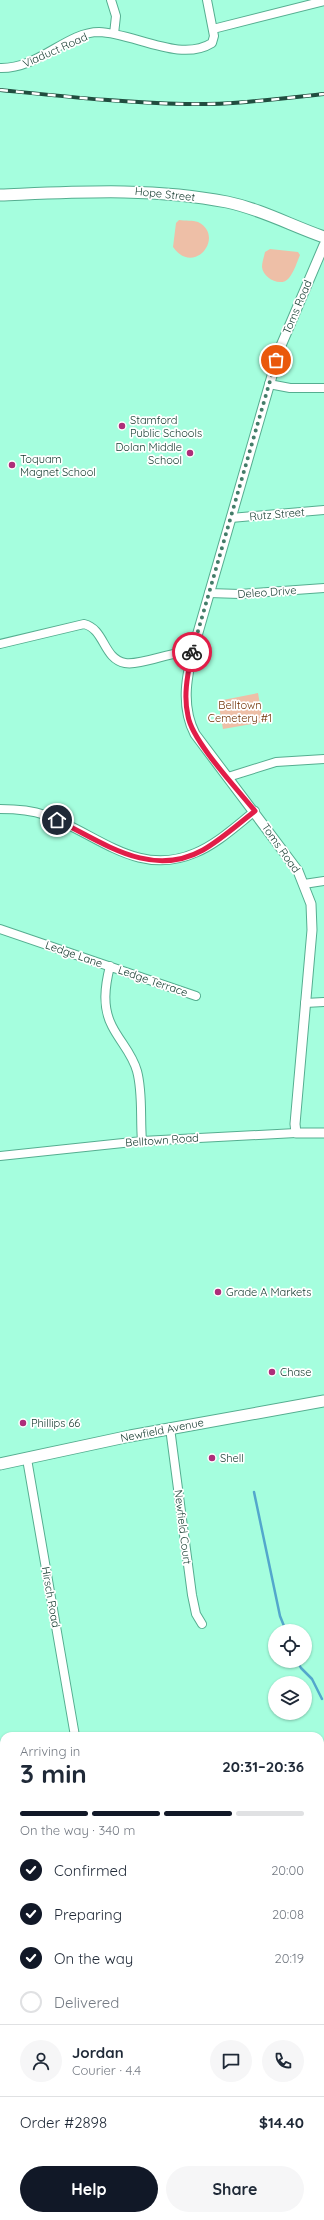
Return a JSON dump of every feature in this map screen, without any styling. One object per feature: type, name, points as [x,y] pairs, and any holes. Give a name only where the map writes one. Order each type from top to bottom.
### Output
[{"type":"main road","name":"Hope Street","points":[[0,195],[118,191],[176,195],[240,206],[324,237]]},
{"type":"main road","name":"Newfield Avenue","points":[[0,1464],[170,1428],[324,1401]]},
{"type":"street","points":[[111,0],[116,16],[114,34]]},
{"type":"street","points":[[207,0],[213,29],[324,1]]},
{"type":"street","name":"Viaduct Road","points":[[0,68],[16,67],[35,61],[79,37],[98,32],[114,34],[156,46],[195,50],[212,43],[214,36],[213,29]]},
{"type":"street","name":"Toms Road","points":[[296,1134],[297,1081],[312,916],[304,884],[291,860],[255,811],[199,741],[188,718],[186,695],[193,651],[269,384],[293,315],[324,245]]},
{"type":"street","points":[[269,384],[290,388],[324,388]]},
{"type":"street","name":"Rutz Street","points":[[231,518],[324,510]]},
{"type":"street","name":"Deleo Drive","points":[[210,593],[240,594],[324,588]]},
{"type":"street","points":[[0,644],[84,624],[94,628],[115,658],[126,663],[178,651],[193,651]]},
{"type":"street","points":[[228,777],[276,762],[324,759]]},
{"type":"street","points":[[0,809],[26,810],[44,814],[135,858],[161,861],[178,860],[203,850],[255,811]]},
{"type":"street","points":[[304,884],[324,881]]},
{"type":"street","name":"Ledge Lane","points":[[0,929],[110,966],[105,987],[106,1005],[112,1026],[129,1052],[137,1073],[142,1141]]},
{"type":"street","name":"Ledge Terrace","points":[[110,966],[196,996]]},
{"type":"street","points":[[305,1003],[324,1002]]},
{"type":"street","name":"Belltown Road","points":[[0,1156],[142,1141],[324,1133]]},
{"type":"street","name":"Newfield Court","points":[[170,1428],[192,1596],[196,1614],[202,1624]]},
{"type":"street","name":"Hirsch Road","points":[[27,1459],[74,1732]]},
{"type":"green space","points":[[179,220],[198,222],[206,228],[209,236],[208,244],[204,251],[198,256],[190,258],[181,255],[173,247],[176,223]]},
{"type":"green space","points":[[270,249],[298,252],[300,255],[292,273],[286,281],[277,282],[269,278],[263,271],[262,265],[265,252]]},
{"type":"green space","name":"Belltown Cemetery #1","points":[[258,693],[263,722],[223,729],[218,701]]},
{"type":"waterway","points":[[254,1492],[280,1616],[283,1624]]},
{"type":"waterway","points":[[301,1668],[312,1679],[322,1699]]},
{"type":"railway","points":[[0,90],[115,101],[185,104],[237,103],[324,94]]},
{"type":"way so far","points":[[192,652],[276,360]]},
{"type":"place","name":"Stamford Public Schools","points":[[122,426]]},
{"type":"place","name":"Dolan Middle School","points":[[190,453]]},
{"type":"place","name":"Toquam Magnet School","points":[[12,465]]},
{"type":"place","name":"Grade A Markets","points":[[218,1292]]},
{"type":"place","name":"Chase","points":[[272,1372]]},
{"type":"place","name":"Phillips 66","points":[[23,1423]]},
{"type":"place","name":"Shell","points":[[212,1458]]},
{"type":"route","points":[[57,820],[135,858],[149,861],[161,861],[178,860],[203,850],[255,811],[199,741],[189,723],[186,695],[192,652]]}]
